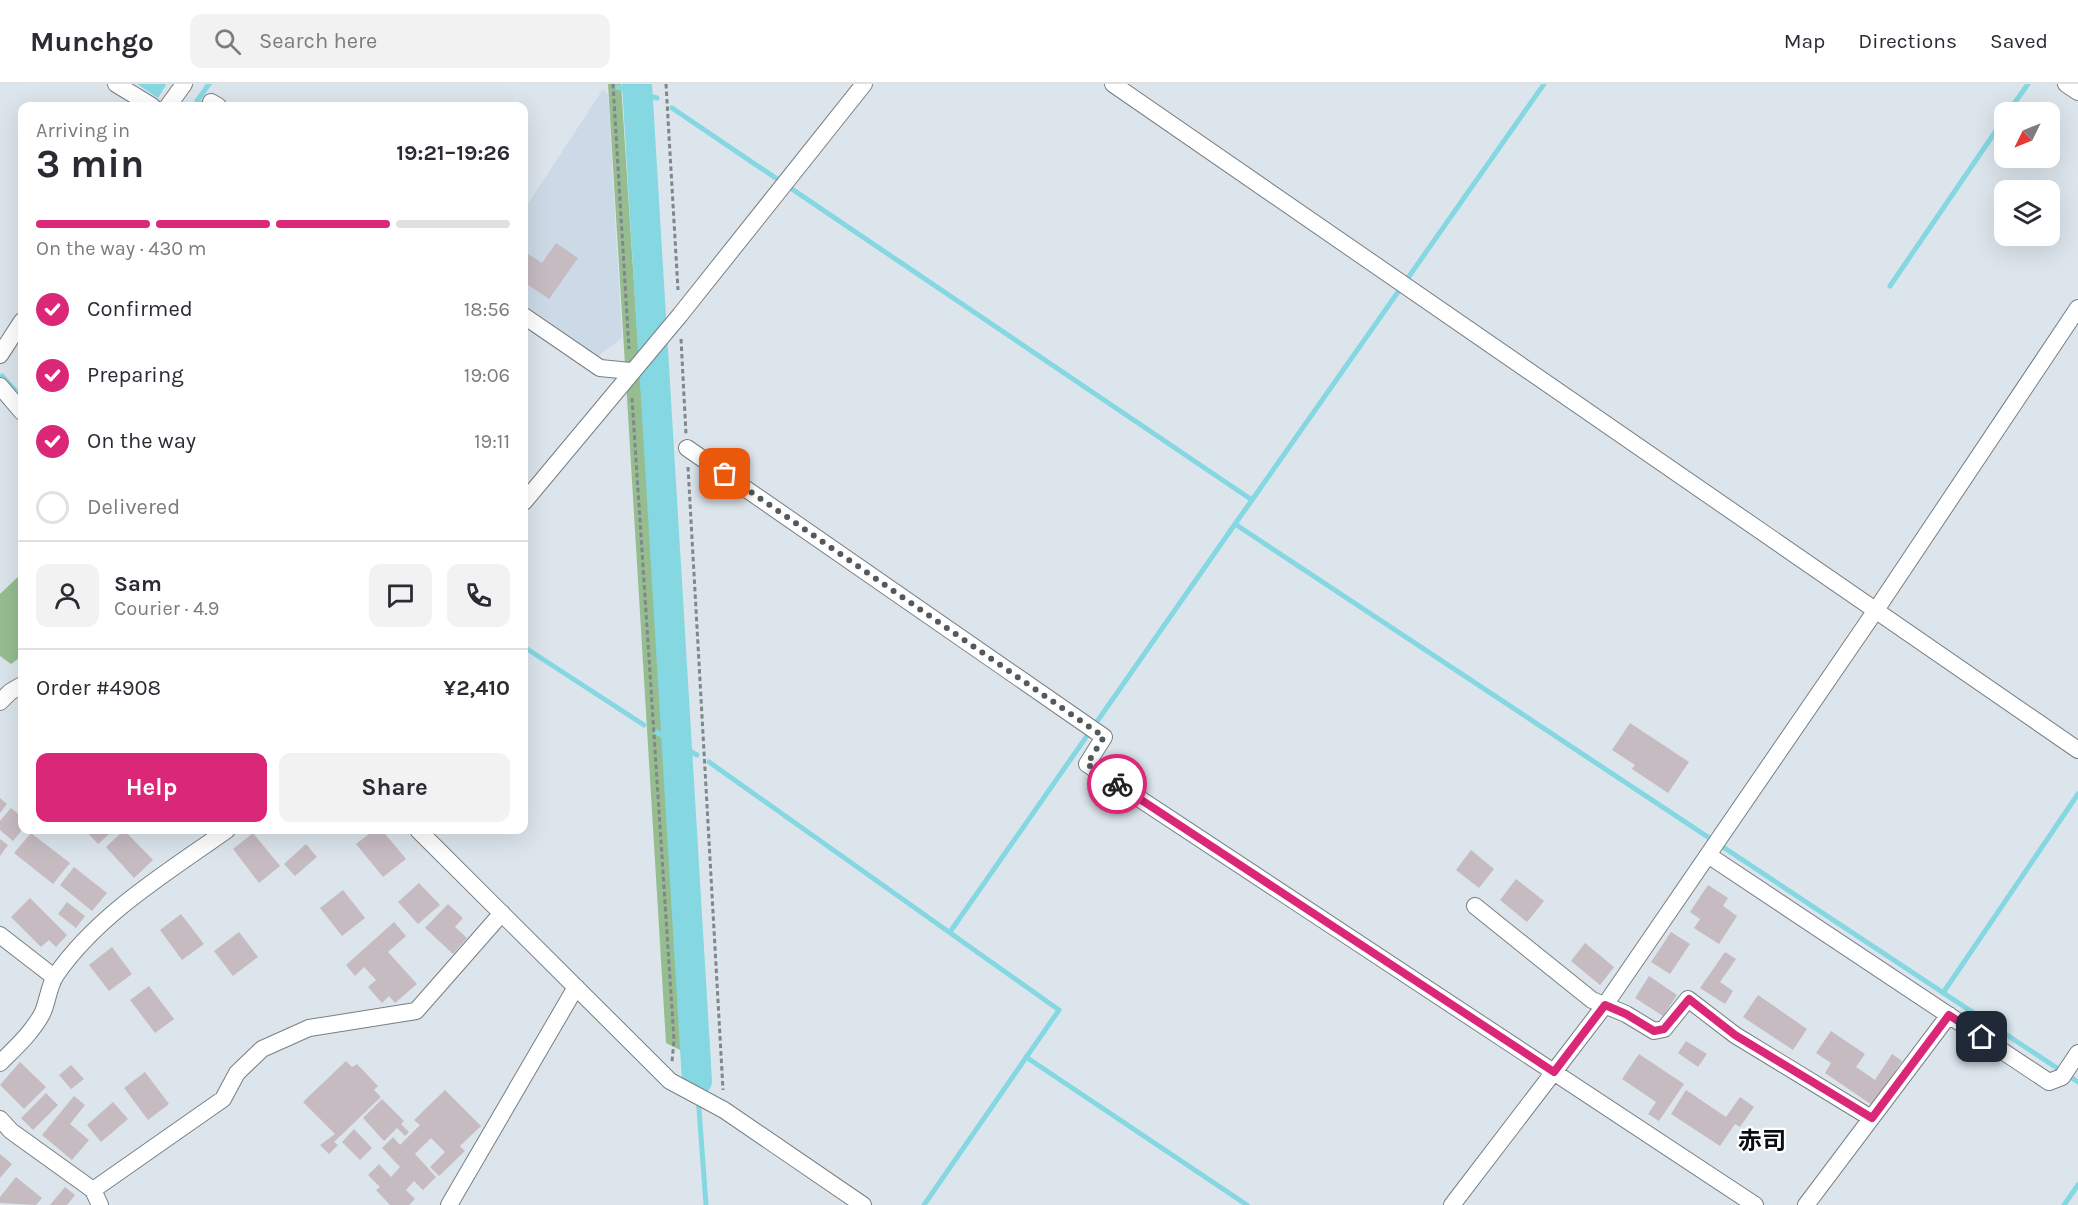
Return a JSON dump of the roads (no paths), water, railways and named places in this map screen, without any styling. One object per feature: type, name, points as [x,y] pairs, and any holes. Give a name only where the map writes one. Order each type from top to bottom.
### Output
[{"type":"street","points":[[116,84],[145,102]]},
{"type":"street","points":[[171,102],[184,84]]},
{"type":"street","points":[[528,497],[630,371],[680,315],[864,84]]},
{"type":"street","points":[[1113,84],[2078,750]]},
{"type":"street","points":[[2066,84],[2078,92]]},
{"type":"street","points":[[1452,1205],[1605,1005],[1876,610],[2078,308]]},
{"type":"street","points":[[528,319],[600,368],[630,371]]},
{"type":"street","points":[[0,355],[18,327]]},
{"type":"street","points":[[0,386],[18,407]]},
{"type":"street","points":[[687,448],[1104,737],[1087,764],[1755,1205]]},
{"type":"street","points":[[0,702],[18,687]]},
{"type":"street","points":[[0,1063],[26,1038],[42,1013],[54,977],[76,951],[136,895],[221,834]]},
{"type":"street","points":[[422,834],[670,1081],[724,1110],[863,1205]]},
{"type":"street","points":[[1714,847],[1949,1015],[2049,1082],[2070,1065]]},
{"type":"street","points":[[1475,906],[1592,1000],[1626,1014],[1654,1031],[1664,1029],[1689,999],[1735,1035],[1872,1118]]},
{"type":"street","points":[[0,1119],[11,1131],[96,1197],[223,1099],[237,1073],[262,1049],[309,1028],[416,1011],[502,913]]},
{"type":"street","points":[[0,935],[54,977]]},
{"type":"street","points":[[449,1205],[576,987]]},
{"type":"street","points":[[1806,1205],[1949,1015]]},
{"type":"water","points":[[137,84],[165,84],[166,85],[158,98]]},
{"type":"waterway","points":[[199,102],[197,101],[209,84]]},
{"type":"waterway","points":[[637,84],[697,1081]]},
{"type":"waterway","points":[[1252,500],[1544,84]]},
{"type":"waterway","points":[[2015,102],[2028,84]]},
{"type":"waterway","points":[[617,87],[657,98]]},
{"type":"waterway","points":[[672,108],[1252,500],[1235,524],[2078,1082]]},
{"type":"waterway","points":[[1890,286],[1994,134]]},
{"type":"waterway","points":[[2,376],[18,394]]},
{"type":"waterway","points":[[950,932],[1235,524]]},
{"type":"waterway","points":[[528,650],[644,725]]},
{"type":"waterway","points":[[656,732],[697,755]]},
{"type":"waterway","points":[[709,762],[1059,1010],[924,1205]]},
{"type":"waterway","points":[[1943,993],[2078,794]]},
{"type":"waterway","points":[[1026,1057],[1247,1205]]},
{"type":"waterway","points":[[697,1081],[706,1205]]},
{"type":"waterway","points":[[2064,1205],[2078,1185]]},
{"type":"district","name":"赤司","points":[[1762,1141]]}]
